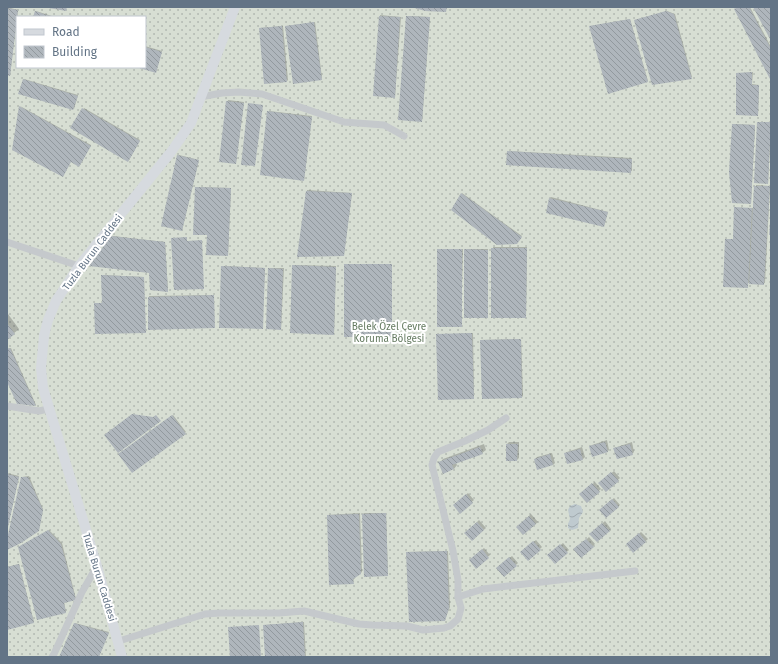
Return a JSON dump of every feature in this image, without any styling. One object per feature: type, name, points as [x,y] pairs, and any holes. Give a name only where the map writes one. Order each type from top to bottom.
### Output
[{"type":"main road","name":"Tuzla Burun Caddesi","points":[[122,657],[119,641],[97,566],[48,409],[43,388],[41,368],[46,331],[48,320],[56,301],[79,266],[171,152],[190,123],[235,7]]},
{"type":"street","points":[[200,97],[239,92],[262,94],[344,122],[384,125],[404,136]]},
{"type":"street","points":[[7,242],[79,266]]},
{"type":"street","points":[[7,406],[39,411],[48,409]]},
{"type":"street","points":[[119,641],[204,614],[220,613],[278,613],[304,611],[359,624],[407,626],[423,630],[450,626],[458,619],[461,608],[458,597],[458,580],[453,551],[432,465],[438,452],[466,441],[488,430],[506,418]]},
{"type":"street","points":[[52,657],[82,592],[97,566]]},
{"type":"street","points":[[458,597],[483,589],[635,571]]},
{"type":"green space","name":"Belek Özel Çevre Koruma Bölgesi","points":[[7,7],[771,7],[771,657],[7,657]]},
{"type":"water","points":[[575,504],[581,506],[583,512],[579,518],[578,528],[572,530],[568,528],[570,519],[568,510],[570,506]]},
{"type":"building","points":[[43,7],[67,7],[66,11]]},
{"type":"building","points":[[411,7],[447,7],[446,12],[425,11]]},
{"type":"building","points":[[738,7],[749,7],[771,49],[771,81],[734,9]]},
{"type":"building","points":[[753,7],[771,7],[771,41]]},
{"type":"building","points":[[7,8],[18,10],[17,16],[16,16],[10,76],[7,75]]},
{"type":"building","points":[[35,11],[49,16],[33,16]]},
{"type":"building","points":[[666,11],[674,14],[692,79],[652,85],[634,20]]},
{"type":"building","points":[[379,16],[400,17],[395,98],[373,96]]},
{"type":"building","points":[[406,16],[430,17],[422,122],[398,120]]},
{"type":"building","points":[[630,19],[648,82],[608,94],[589,26]]},
{"type":"building","points":[[314,22],[322,80],[293,84],[285,26]]},
{"type":"building","points":[[282,26],[287,82],[264,84],[259,28]]},
{"type":"building","points":[[146,47],[162,52],[156,73],[139,68],[146,68]]},
{"type":"building","points":[[752,72],[752,85],[759,85],[758,116],[736,115],[736,73]]},
{"type":"building","points":[[23,79],[78,96],[73,110],[18,94]]},
{"type":"building","points":[[226,101],[244,103],[236,164],[219,162]]},
{"type":"building","points":[[248,103],[263,105],[255,166],[241,165]]},
{"type":"building","points":[[19,106],[91,146],[79,167],[71,162],[63,177],[12,150]]},
{"type":"building","points":[[82,108],[140,141],[128,162],[70,128]]},
{"type":"building","points":[[267,111],[312,117],[304,181],[260,175]]},
{"type":"building","points":[[757,122],[771,122],[768,184],[754,183]]},
{"type":"building","points":[[732,124],[755,125],[751,204],[732,203],[729,172]]},
{"type":"building","points":[[507,151],[632,159],[631,173],[506,165]]},
{"type":"building","points":[[177,155],[199,160],[182,231],[161,226]]},
{"type":"building","points":[[754,186],[770,186],[764,285],[749,284]]},
{"type":"building","points":[[195,187],[231,188],[228,256],[206,255],[207,235],[193,235]]},
{"type":"building","points":[[306,191],[352,193],[344,256],[297,257]]},
{"type":"building","points":[[461,193],[522,237],[517,244],[497,245],[451,210]]},
{"type":"building","points":[[549,198],[608,212],[604,227],[546,213]]},
{"type":"building","points":[[734,207],[752,208],[748,288],[723,287],[725,239],[733,239]]},
{"type":"building","points":[[770,223],[771,235],[769,235]]},
{"type":"building","points":[[111,236],[165,242],[168,292],[150,290],[149,273],[89,266]]},
{"type":"building","points":[[187,237],[187,241],[202,240],[204,289],[174,290],[171,238]]},
{"type":"building","points":[[491,248],[527,248],[526,318],[491,318]]},
{"type":"building","points":[[437,249],[462,249],[462,327],[437,327]]},
{"type":"building","points":[[464,249],[488,250],[488,318],[464,318]]},
{"type":"building","points":[[344,264],[392,264],[392,337],[344,337]]},
{"type":"building","points":[[292,265],[336,267],[334,335],[290,333]]},
{"type":"building","points":[[221,266],[265,268],[263,329],[219,328]]},
{"type":"building","points":[[268,268],[283,269],[281,330],[266,329]]},
{"type":"building","points":[[101,275],[144,277],[146,333],[95,334],[94,303],[102,303]]},
{"type":"building","points":[[214,295],[215,328],[148,330],[148,297]]},
{"type":"building","points":[[7,323],[15,334],[7,340]]},
{"type":"building","points":[[472,333],[474,399],[438,400],[436,334]]},
{"type":"building","points":[[521,339],[522,398],[482,399],[480,340]]},
{"type":"building","points":[[10,348],[36,406],[17,404],[7,382],[7,349]]},
{"type":"building","points":[[132,414],[153,417],[156,415],[161,421],[118,453],[104,435]]},
{"type":"building","points":[[172,415],[186,434],[132,473],[118,454]]},
{"type":"building","points":[[605,442],[608,452],[592,457],[589,446]]},
{"type":"building","points":[[506,444],[518,444],[517,461],[506,461]]},
{"type":"building","points":[[630,444],[633,455],[617,459],[613,448]]},
{"type":"building","points":[[480,447],[483,454],[452,465],[454,469],[443,474],[438,462]]},
{"type":"building","points":[[580,449],[583,460],[567,464],[564,453]]},
{"type":"building","points":[[550,454],[553,465],[537,470],[534,459]]},
{"type":"building","points":[[611,472],[619,481],[606,492],[598,483]]},
{"type":"building","points":[[7,474],[19,477],[8,527],[7,527]]},
{"type":"building","points":[[21,477],[28,477],[43,510],[39,531],[7,550],[7,539]]},
{"type":"building","points":[[592,483],[600,492],[587,503],[579,494]]},
{"type":"building","points":[[466,494],[473,503],[460,514],[453,505]]},
{"type":"building","points":[[612,499],[619,507],[606,518],[599,510]]},
{"type":"building","points":[[386,513],[388,576],[364,577],[362,514]]},
{"type":"building","points":[[359,514],[361,574],[353,579],[354,584],[329,585],[327,515]]},
{"type":"building","points":[[529,516],[536,524],[523,535],[516,527]]},
{"type":"building","points":[[477,522],[484,530],[472,541],[464,533]]},
{"type":"building","points":[[602,523],[610,531],[597,542],[589,534]]},
{"type":"building","points":[[48,530],[61,544],[76,600],[64,603],[66,613],[37,620],[18,547]]},
{"type":"building","points":[[639,533],[646,542],[633,553],[626,544]]},
{"type":"building","points":[[586,539],[594,547],[581,558],[573,549]]},
{"type":"building","points":[[533,541],[541,550],[528,561],[520,552]]},
{"type":"building","points":[[560,544],[568,553],[555,564],[547,555]]},
{"type":"building","points":[[482,549],[489,558],[476,569],[469,560]]},
{"type":"building","points":[[447,551],[449,608],[445,621],[409,622],[406,552]]},
{"type":"building","points":[[509,557],[517,566],[504,577],[496,568]]},
{"type":"building","points":[[19,564],[34,623],[7,630],[7,567]]},
{"type":"building","points":[[303,622],[305,657],[265,657],[263,625]]},
{"type":"building","points":[[74,623],[109,633],[99,657],[59,657]]},
{"type":"building","points":[[259,625],[261,657],[230,657],[228,627]]}]
